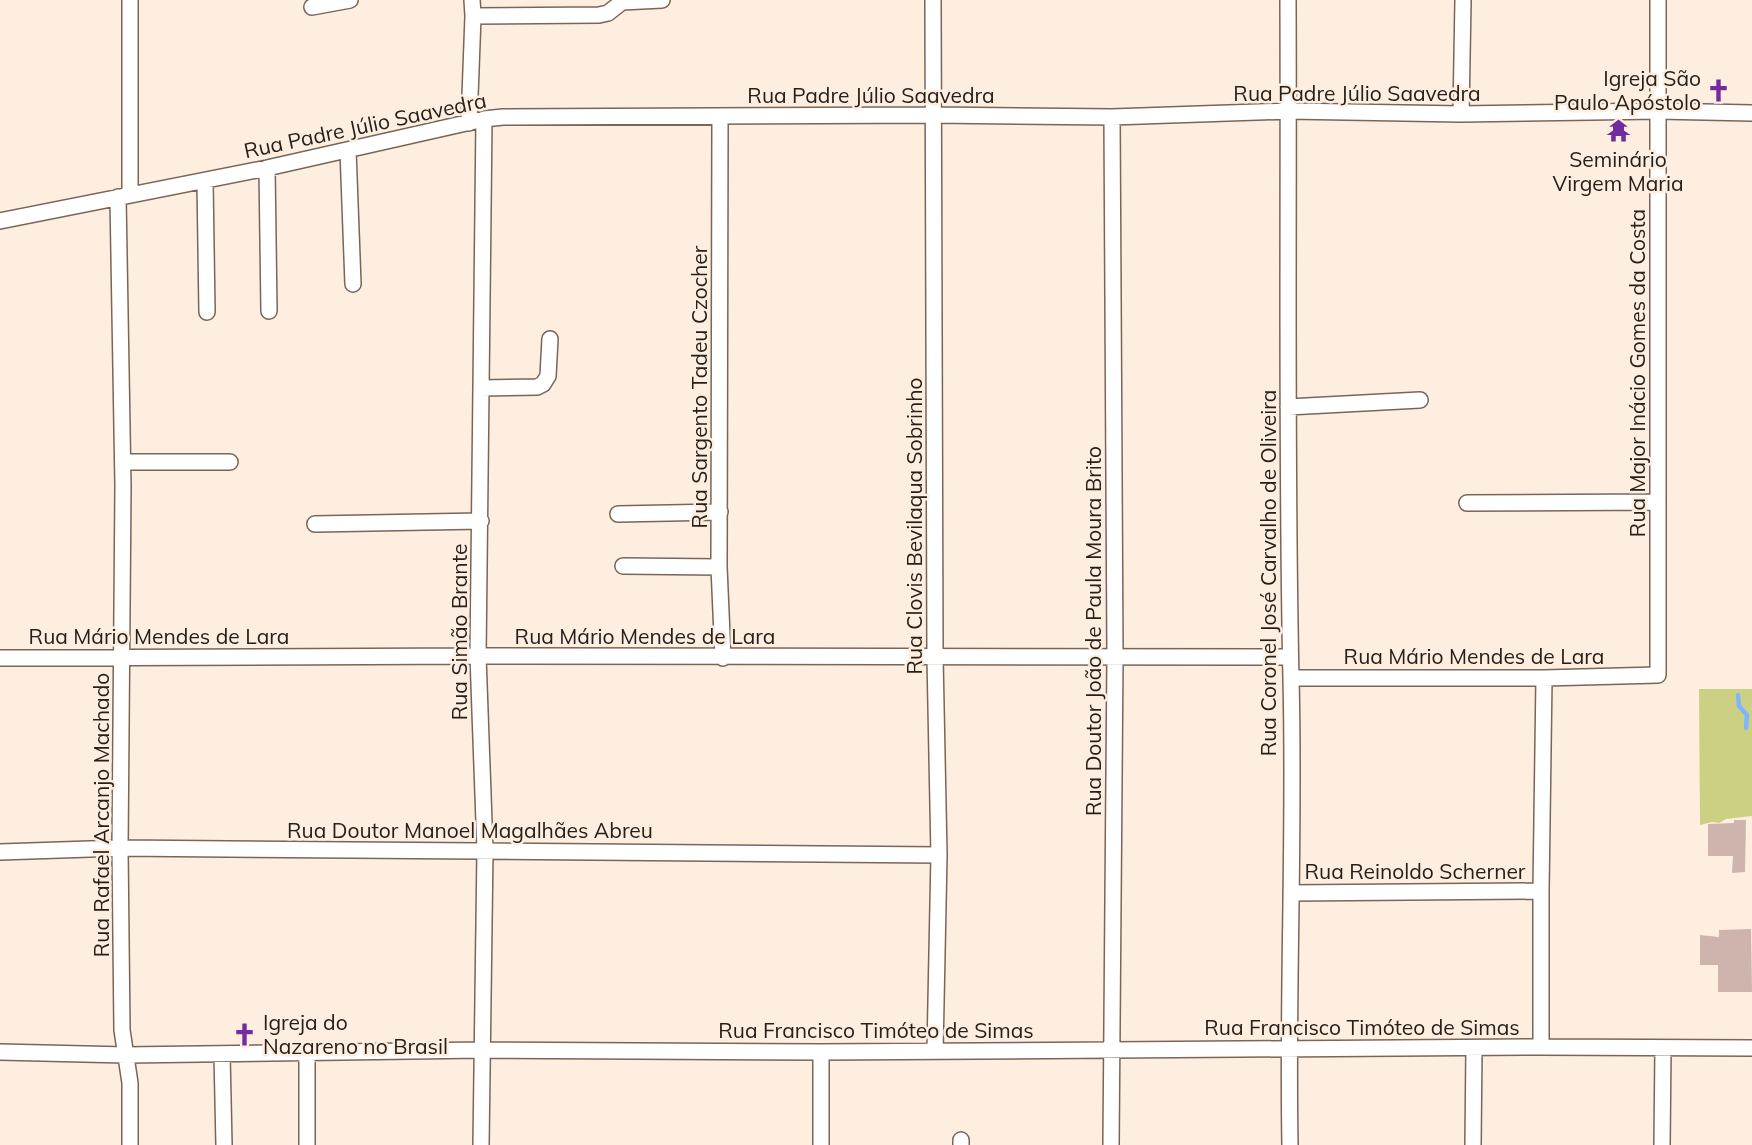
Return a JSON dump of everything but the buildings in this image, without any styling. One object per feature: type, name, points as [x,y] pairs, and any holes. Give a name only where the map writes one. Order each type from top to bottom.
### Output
[{"type":"street","name":"Rua Rafael Arcanjo Machado","points":[[130,0],[124,196],[120,848],[122,1030],[130,1083],[130,1145]]},
{"type":"street","points":[[312,7],[350,0]]},
{"type":"street","points":[[469,123],[472,0]]},
{"type":"street","points":[[472,16],[599,15],[608,13],[622,1],[662,0]]},
{"type":"street","name":"Rua Clovis Bevilaqua Sobrinho","points":[[933,0],[935,657],[939,855],[935,1051]]},
{"type":"street","name":"Rua Coronel José Carvalho de Oliveira","points":[[1288,0],[1288,407],[1291,678],[1288,1048],[1290,1145]]},
{"type":"street","points":[[1461,114],[1463,0]]},
{"type":"street","name":"Rua Major Inácio Gomes da Costa","points":[[1658,0],[1658,675]]},
{"type":"street","name":"Rua Padre Júlio Saavedra","points":[[0,221],[267,168],[484,119],[934,115],[1112,117],[1289,111],[1461,114],[1658,111],[1752,113]]},
{"type":"street","name":"Rua Sargento Tadeu Czocher","points":[[720,116],[720,567],[723,658]]},
{"type":"street","name":"Rua Doutor João de Paula Moura Brito","points":[[1111,1145],[1115,656],[1112,117]]},
{"type":"street","name":"Rua Simão Brante","points":[[481,1145],[484,850],[478,656],[484,119]]},
{"type":"street","points":[[348,150],[353,284]]},
{"type":"street","points":[[267,168],[269,311]]},
{"type":"street","points":[[205,181],[207,312]]},
{"type":"street","points":[[482,388],[537,387],[543,384],[548,376],[550,339]]},
{"type":"street","points":[[1288,407],[1420,400]]},
{"type":"street","points":[[123,462],[230,462]]},
{"type":"street","points":[[1467,503],[1658,502]]},
{"type":"street","points":[[618,514],[720,512]]},
{"type":"street","points":[[315,524],[481,521]]},
{"type":"street","points":[[623,566],[720,567]]},
{"type":"street","name":"Rua Mário Mendes de Lara","points":[[0,658],[122,656],[1290,657]]},
{"type":"street","name":"Rua Mário Mendes de Lara","points":[[1291,678],[1544,678],[1658,675]]},
{"type":"street","points":[[1541,1047],[1544,678]]},
{"type":"street","name":"Rua Doutor Manoel Magalhães Abreu","points":[[0,852],[120,848],[939,855]]},
{"type":"street","name":"Rua Reinoldo Scherner","points":[[1291,893],[1541,891]]},
{"type":"street","name":"Rua Francisco Timóteo de Simas","points":[[0,1052],[126,1055],[481,1050],[821,1052],[1288,1048],[1752,1048]]},
{"type":"street","points":[[1473,1145],[1474,1048]]},
{"type":"street","points":[[1662,1145],[1663,1048]]},
{"type":"street","points":[[821,1052],[821,1145]]},
{"type":"street","points":[[222,1054],[224,1145]]},
{"type":"street","points":[[307,1054],[307,1145]]},
{"type":"green space","points":[[1699,689],[1752,689],[1752,816],[1700,825]]},
{"type":"waterway","points":[[1738,695],[1739,706],[1747,715],[1746,728]]},
{"type":"place","name":"Igreja São Paulo Apóstolo","points":[[1719,90]]},
{"type":"place","name":"Seminário Virgem Maria","points":[[1618,131]]},
{"type":"place","name":"Igreja do Nazareno no Brasil","points":[[245,1034]]}]
